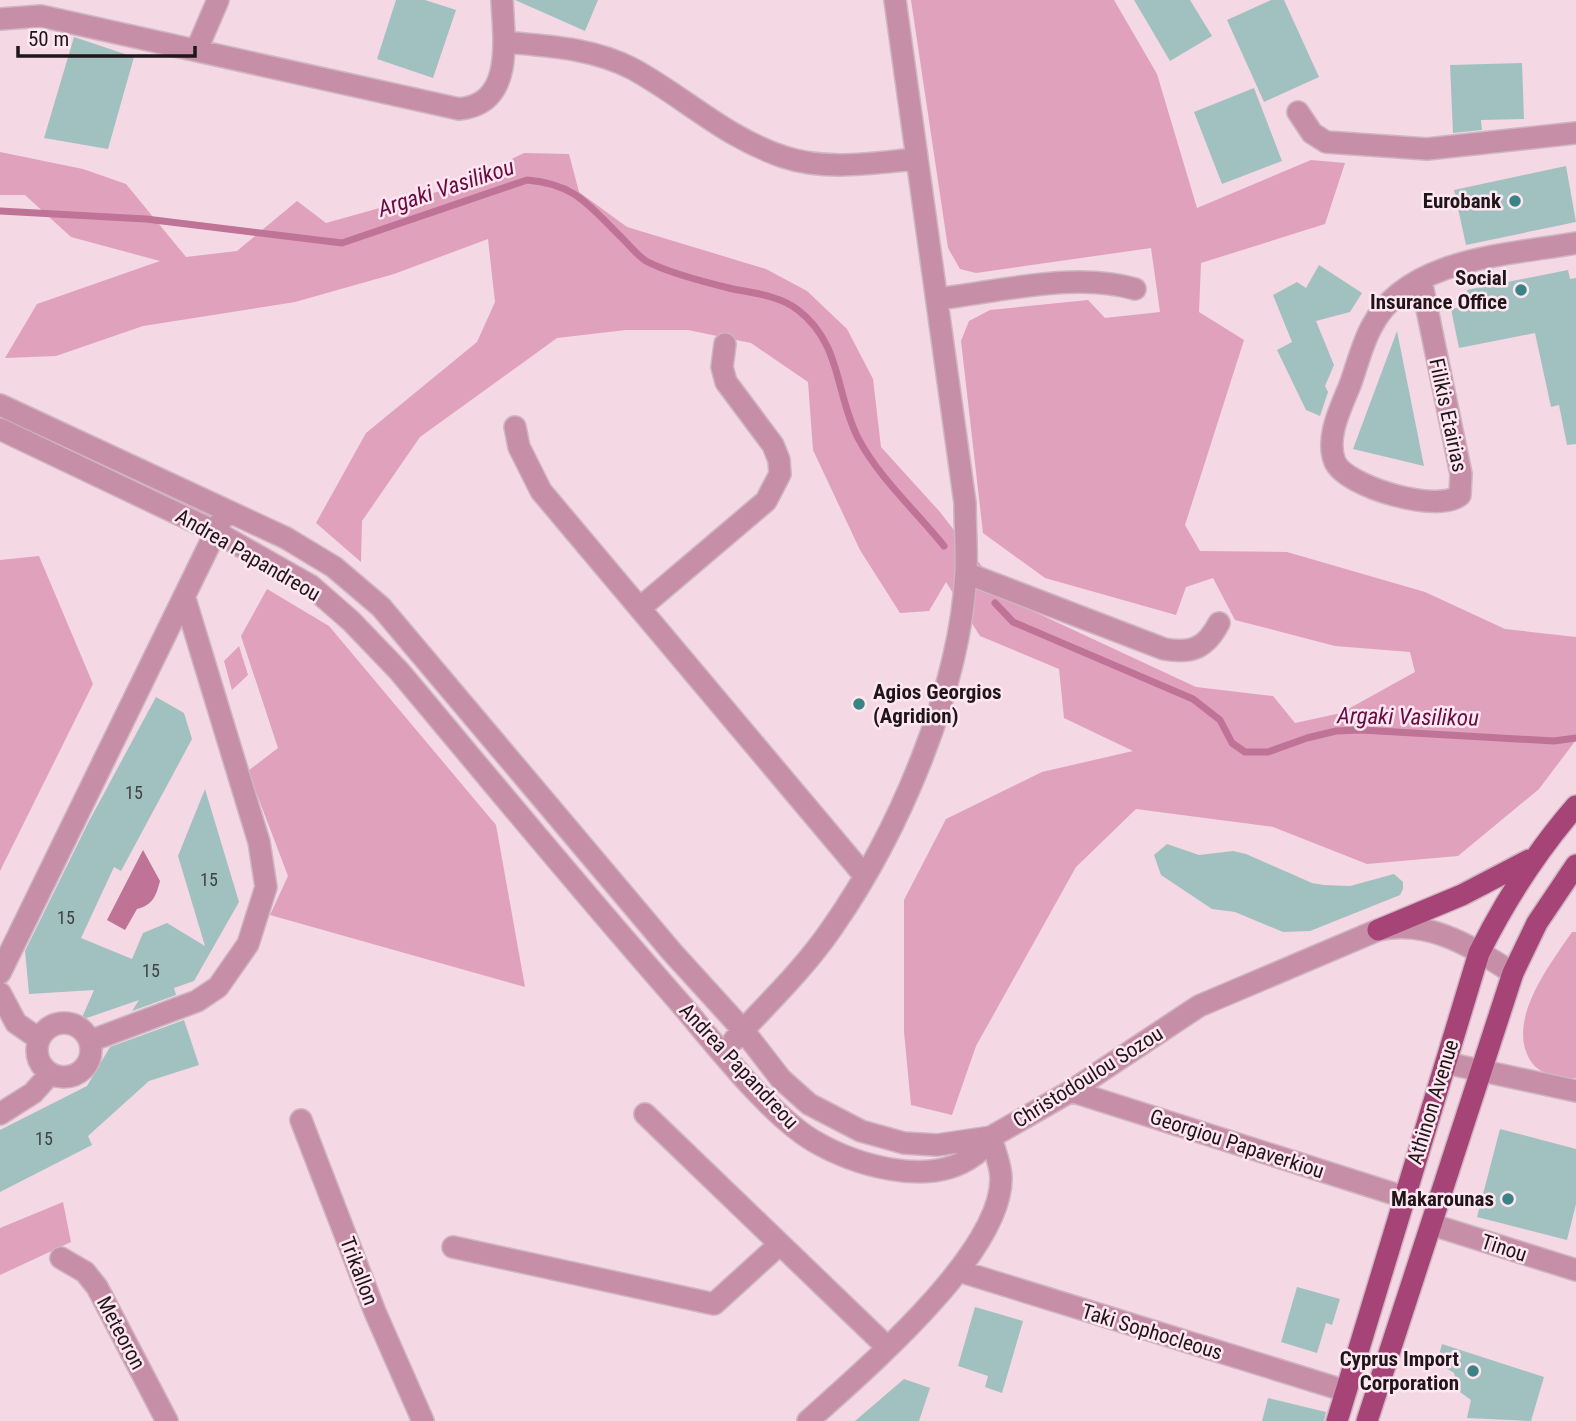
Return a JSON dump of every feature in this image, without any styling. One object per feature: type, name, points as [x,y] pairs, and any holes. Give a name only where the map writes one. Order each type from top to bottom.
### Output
[{"type":"main road","name":"Athinon Avenue","points":[[1337,1421],[1479,953],[1507,897],[1533,858],[1576,806]]},
{"type":"main road","points":[[1378,930],[1462,895],[1533,858]]},
{"type":"main road","name":"Athinon Avenue","points":[[1373,1419],[1478,1072],[1513,973],[1537,923],[1576,865]]},
{"type":"street","points":[[197,49],[218,0]]},
{"type":"street","points":[[0,19],[41,16],[459,109],[482,104],[498,85],[503,72],[502,0]]},
{"type":"street","points":[[723,1052],[792,979],[832,928],[864,875],[915,776],[938,715],[958,628],[966,573],[965,503],[895,0]]},
{"type":"street","points":[[504,41],[564,47],[607,58],[634,70],[721,129],[783,157],[836,164],[916,159]]},
{"type":"street","points":[[1298,112],[1312,133],[1326,142],[1427,149],[1576,132]]},
{"type":"street","name":"Filikis Etairias","points":[[1420,280],[1461,474],[1460,495],[1446,503],[1420,501],[1356,480],[1339,468],[1332,447],[1339,414],[1372,326],[1385,306],[1420,280],[1465,263],[1576,243]]},
{"type":"street","points":[[937,299],[1076,282],[1117,284],[1135,289]]},
{"type":"street","points":[[640,608],[766,501],[780,474],[779,460],[773,445],[726,382],[722,367],[725,344]]},
{"type":"street","name":"Andrea Papandreou","points":[[0,405],[286,538],[334,567],[381,607],[617,888],[795,1092],[821,1112],[852,1127],[904,1143],[937,1145],[991,1137]]},
{"type":"street","points":[[515,427],[519,447],[541,491],[864,875]]},
{"type":"street","name":"Andrea Papandreou","points":[[0,429],[216,532],[311,586],[351,621],[399,671],[723,1052],[800,1131],[832,1151],[857,1160],[878,1166],[934,1170],[974,1156],[991,1137]]},
{"type":"street","points":[[0,973],[227,510]]},
{"type":"street","points":[[966,573],[1164,649],[1189,651],[1201,648],[1219,623]]},
{"type":"street","points":[[90,1041],[198,1001],[218,987],[248,944],[266,887],[259,842],[185,600]]},
{"type":"street","name":"Christodoulou Sozou","points":[[808,1421],[887,1347],[959,1271],[993,1215],[1001,1179],[991,1137],[1071,1091],[1199,1006],[1378,930],[1402,925],[1426,928],[1479,953],[1513,973]]},
{"type":"street","points":[[0,993],[16,1023],[39,1039]]},
{"type":"street","points":[[68,1023],[81,1029],[90,1041],[90,1056],[84,1069],[71,1077],[50,1074],[37,1059],[39,1039],[54,1024],[68,1023]]},
{"type":"street","points":[[1446,1063],[1576,1091]]},
{"type":"street","points":[[0,1114],[33,1093],[50,1074]]},
{"type":"street","name":"Georgiou Papaverkiou","points":[[1071,1091],[1404,1197]]},
{"type":"street","points":[[645,1114],[887,1347]]},
{"type":"street","name":"Trikallon","points":[[301,1120],[375,1312],[423,1421]]},
{"type":"street","name":"Tinou","points":[[1433,1225],[1576,1270]]},
{"type":"street","points":[[453,1247],[714,1304],[780,1244]]},
{"type":"street","name":"Meteoron","points":[[61,1258],[85,1272],[97,1287],[167,1421]]},
{"type":"street","name":"Taki Sophocleous","points":[[959,1271],[1346,1391]]},
{"type":"shaded area","points":[[911,0],[1114,0],[1157,74],[1197,208],[1311,160],[1345,163],[1325,224],[1201,263],[1199,312],[1244,340],[1185,525],[1200,551],[1287,552],[1425,592],[1505,629],[1576,637],[1576,740],[1539,789],[1458,856],[1367,864],[1273,827],[1136,809],[1076,867],[976,1046],[952,1115],[911,1105],[904,1032],[904,900],[946,819],[1042,772],[1133,751],[1064,718],[1059,669],[980,636],[946,582],[929,611],[900,613],[860,550],[813,450],[808,382],[751,343],[688,330],[626,330],[557,338],[420,437],[362,521],[361,562],[316,523],[366,433],[477,342],[495,302],[488,239],[394,274],[295,302],[143,326],[56,356],[5,358],[37,304],[160,261],[71,237],[25,195],[0,195],[0,152],[83,169],[126,184],[186,257],[237,251],[297,201],[326,223],[451,188],[524,153],[569,154],[579,192],[627,227],[766,269],[807,291],[847,329],[873,379],[881,447],[940,512],[1007,599],[1196,687],[1273,696],[1295,723],[1341,713],[1415,672],[1410,652],[1335,646],[1235,620],[1213,578],[1186,587],[1176,615],[1045,578],[983,533],[961,341],[969,321],[990,310],[1088,300],[1105,318],[1160,312],[1151,248],[976,273],[960,269],[948,248]]},
{"type":"shaded area","points":[[39,556],[93,684],[0,871],[0,560]]},
{"type":"shaded area","points":[[267,589],[329,626],[496,825],[525,987],[270,915],[288,876],[248,771],[278,748],[241,636]]},
{"type":"shaded area","points":[[239,646],[248,675],[232,690],[224,661]]},
{"type":"shaded area","points":[[143,850],[160,881],[153,899],[137,909],[125,930],[107,920]]},
{"type":"shaded area","points":[[1572,932],[1576,932],[1576,1078],[1558,1077],[1536,1067],[1525,1047],[1523,1030],[1533,995]]},
{"type":"shaded area","points":[[63,1202],[71,1242],[0,1275],[0,1228]]},
{"type":"building","points":[[396,0],[425,0],[456,10],[433,78],[377,59]]},
{"type":"building","points":[[515,0],[598,0],[585,31]]},
{"type":"building","points":[[1134,0],[1190,0],[1212,36],[1170,61]]},
{"type":"building","points":[[1271,0],[1284,0],[1319,77],[1264,102],[1227,20]]},
{"type":"building","points":[[74,37],[134,57],[108,149],[44,138]]},
{"type":"building","points":[[1522,63],[1524,119],[1481,120],[1482,130],[1453,133],[1450,65]]},
{"type":"building","points":[[1254,88],[1282,161],[1222,184],[1194,112]]},
{"type":"building","name":"Eurobank","points":[[1566,166],[1576,222],[1466,245],[1454,190]]},
{"type":"building","points":[[1319,265],[1362,293],[1350,312],[1316,321],[1334,365],[1325,386],[1328,392],[1320,416],[1306,410],[1277,350],[1292,342],[1273,295],[1297,282],[1306,288]]},
{"type":"building","points":[[1568,270],[1570,279],[1576,278],[1576,444],[1567,445],[1559,405],[1551,407],[1535,333],[1459,348],[1451,309],[1470,305],[1467,290]]},
{"type":"building","points":[[1397,331],[1424,466],[1353,449]]},
{"type":"building","points":[[156,697],[184,713],[192,739],[121,871],[114,867],[81,938],[132,959],[143,933],[167,923],[205,946],[178,856],[205,789],[239,902],[194,981],[174,988],[176,995],[132,1011],[139,1000],[81,1020],[94,990],[29,994],[25,951],[88,823]]},
{"type":"building","points":[[1167,844],[1199,855],[1233,851],[1246,854],[1312,883],[1324,885],[1350,886],[1394,874],[1403,882],[1403,889],[1400,895],[1310,931],[1283,932],[1235,912],[1212,909],[1161,875],[1154,855]]},
{"type":"building","points":[[184,1020],[199,1065],[149,1081],[88,1136],[92,1145],[0,1192],[0,1130],[87,1086],[110,1047]]},
{"type":"building","points":[[1500,1129],[1576,1149],[1576,1204],[1567,1240],[1477,1217]]},
{"type":"building","points":[[1297,1287],[1340,1299],[1332,1325],[1326,1323],[1317,1353],[1281,1342]]},
{"type":"building","points":[[975,1307],[1023,1321],[1002,1393],[985,1387],[988,1376],[958,1366]]},
{"type":"building","points":[[1442,1344],[1544,1377],[1531,1421],[1467,1418],[1471,1400],[1460,1392],[1454,1373],[1437,1362]]},
{"type":"building","points":[[904,1379],[930,1388],[919,1421],[855,1421]]},
{"type":"building","points":[[1268,1398],[1326,1412],[1324,1421],[1262,1421]]},
{"type":"waterway","name":"Argaki Vasilikou","points":[[0,211],[146,219],[342,243],[527,180],[558,186],[591,207],[646,261],[688,277],[775,298],[791,305],[812,323],[830,354],[858,438],[887,481],[944,546]]},
{"type":"waterway","name":"Argaki Vasilikou","points":[[995,603],[1013,622],[1193,699],[1220,720],[1232,743],[1245,752],[1268,752],[1336,731],[1361,730],[1554,741],[1576,738]]},
{"type":"place","name":"Eurobank","points":[[1515,201]]},
{"type":"place","name":"Social Insurance Office","points":[[1521,290]]},
{"type":"place","name":"Agios Georgios (Agridion)","points":[[859,704]]},
{"type":"place","name":"Makarounas","points":[[1508,1199]]},
{"type":"place","name":"Cyprus Import Corporation","points":[[1473,1371]]}]
